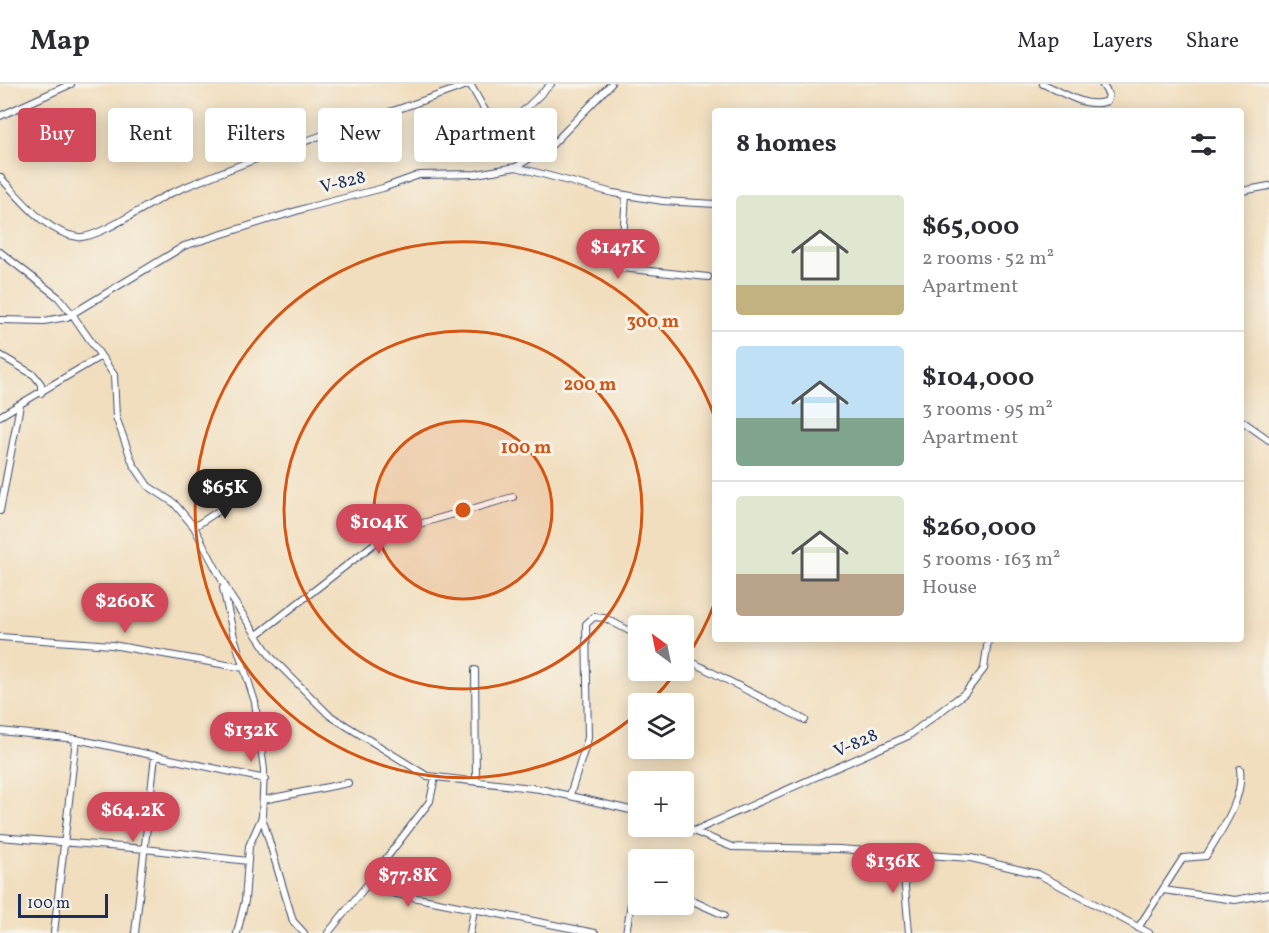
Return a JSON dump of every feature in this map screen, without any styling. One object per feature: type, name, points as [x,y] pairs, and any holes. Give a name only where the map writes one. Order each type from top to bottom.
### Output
[{"type":"street","points":[[0,116],[71,84]]},
{"type":"street","points":[[0,177],[45,223],[78,237],[95,235],[159,199],[226,170],[470,84],[487,114],[502,123],[517,117],[551,84]]},
{"type":"street","name":"V-828","points":[[0,320],[44,321],[72,314],[184,246],[306,208],[383,188],[419,174],[476,174],[516,167],[554,144],[611,84]]},
{"type":"street","points":[[1043,84],[1081,101],[1100,104],[1107,101],[1109,95],[1101,84]]},
{"type":"street","points":[[516,167],[565,182],[626,195],[663,201],[712,204]]},
{"type":"street","points":[[1244,191],[1269,186]]},
{"type":"street","points":[[626,195],[621,268],[708,277]]},
{"type":"street","points":[[0,252],[58,297],[72,314],[114,375],[116,417],[133,464],[148,486],[174,504],[194,527],[221,578],[271,657],[329,715],[428,776],[570,795],[628,809]]},
{"type":"street","points":[[0,355],[34,375],[42,384],[41,393]]},
{"type":"street","points":[[0,416],[101,356]]},
{"type":"street","points":[[0,511],[20,405]]},
{"type":"street","points":[[1244,422],[1269,440]]},
{"type":"street","points":[[194,527],[244,494]]},
{"type":"street","points":[[256,635],[388,533],[513,496]]},
{"type":"street","points":[[221,578],[255,702],[265,778],[262,817],[293,921],[304,933]]},
{"type":"street","points":[[570,795],[588,738],[586,624],[594,617],[605,618],[628,630]]},
{"type":"street","points":[[0,637],[112,645],[244,668]]},
{"type":"street","name":"V-828","points":[[694,831],[908,736],[965,693],[984,669],[988,642]]},
{"type":"street","points":[[694,663],[805,720]]},
{"type":"street","points":[[475,670],[476,782]]},
{"type":"street","points":[[0,731],[76,739],[265,778]]},
{"type":"street","points":[[54,933],[76,739]]},
{"type":"street","points":[[135,933],[155,756]]},
{"type":"street","points":[[1138,928],[1183,858],[1206,856],[1233,808],[1242,780],[1240,769]]},
{"type":"street","points":[[328,933],[430,801],[435,777]]},
{"type":"street","points":[[263,800],[348,783]]},
{"type":"street","points":[[237,933],[245,901],[249,846],[262,817]]},
{"type":"street","points":[[694,831],[732,847],[839,849],[971,858],[1038,873],[1149,933]]},
{"type":"street","points":[[0,837],[145,849],[248,861]]},
{"type":"street","points":[[902,853],[909,933]]},
{"type":"street","points":[[370,881],[371,886],[382,891],[595,933]]},
{"type":"street","points":[[1163,890],[1235,900],[1269,894]]},
{"type":"street","points":[[694,902],[724,915]]},
{"type":"street","points":[[470,933],[474,909]]},
{"type":"street","points":[[626,933],[629,915]]}]
